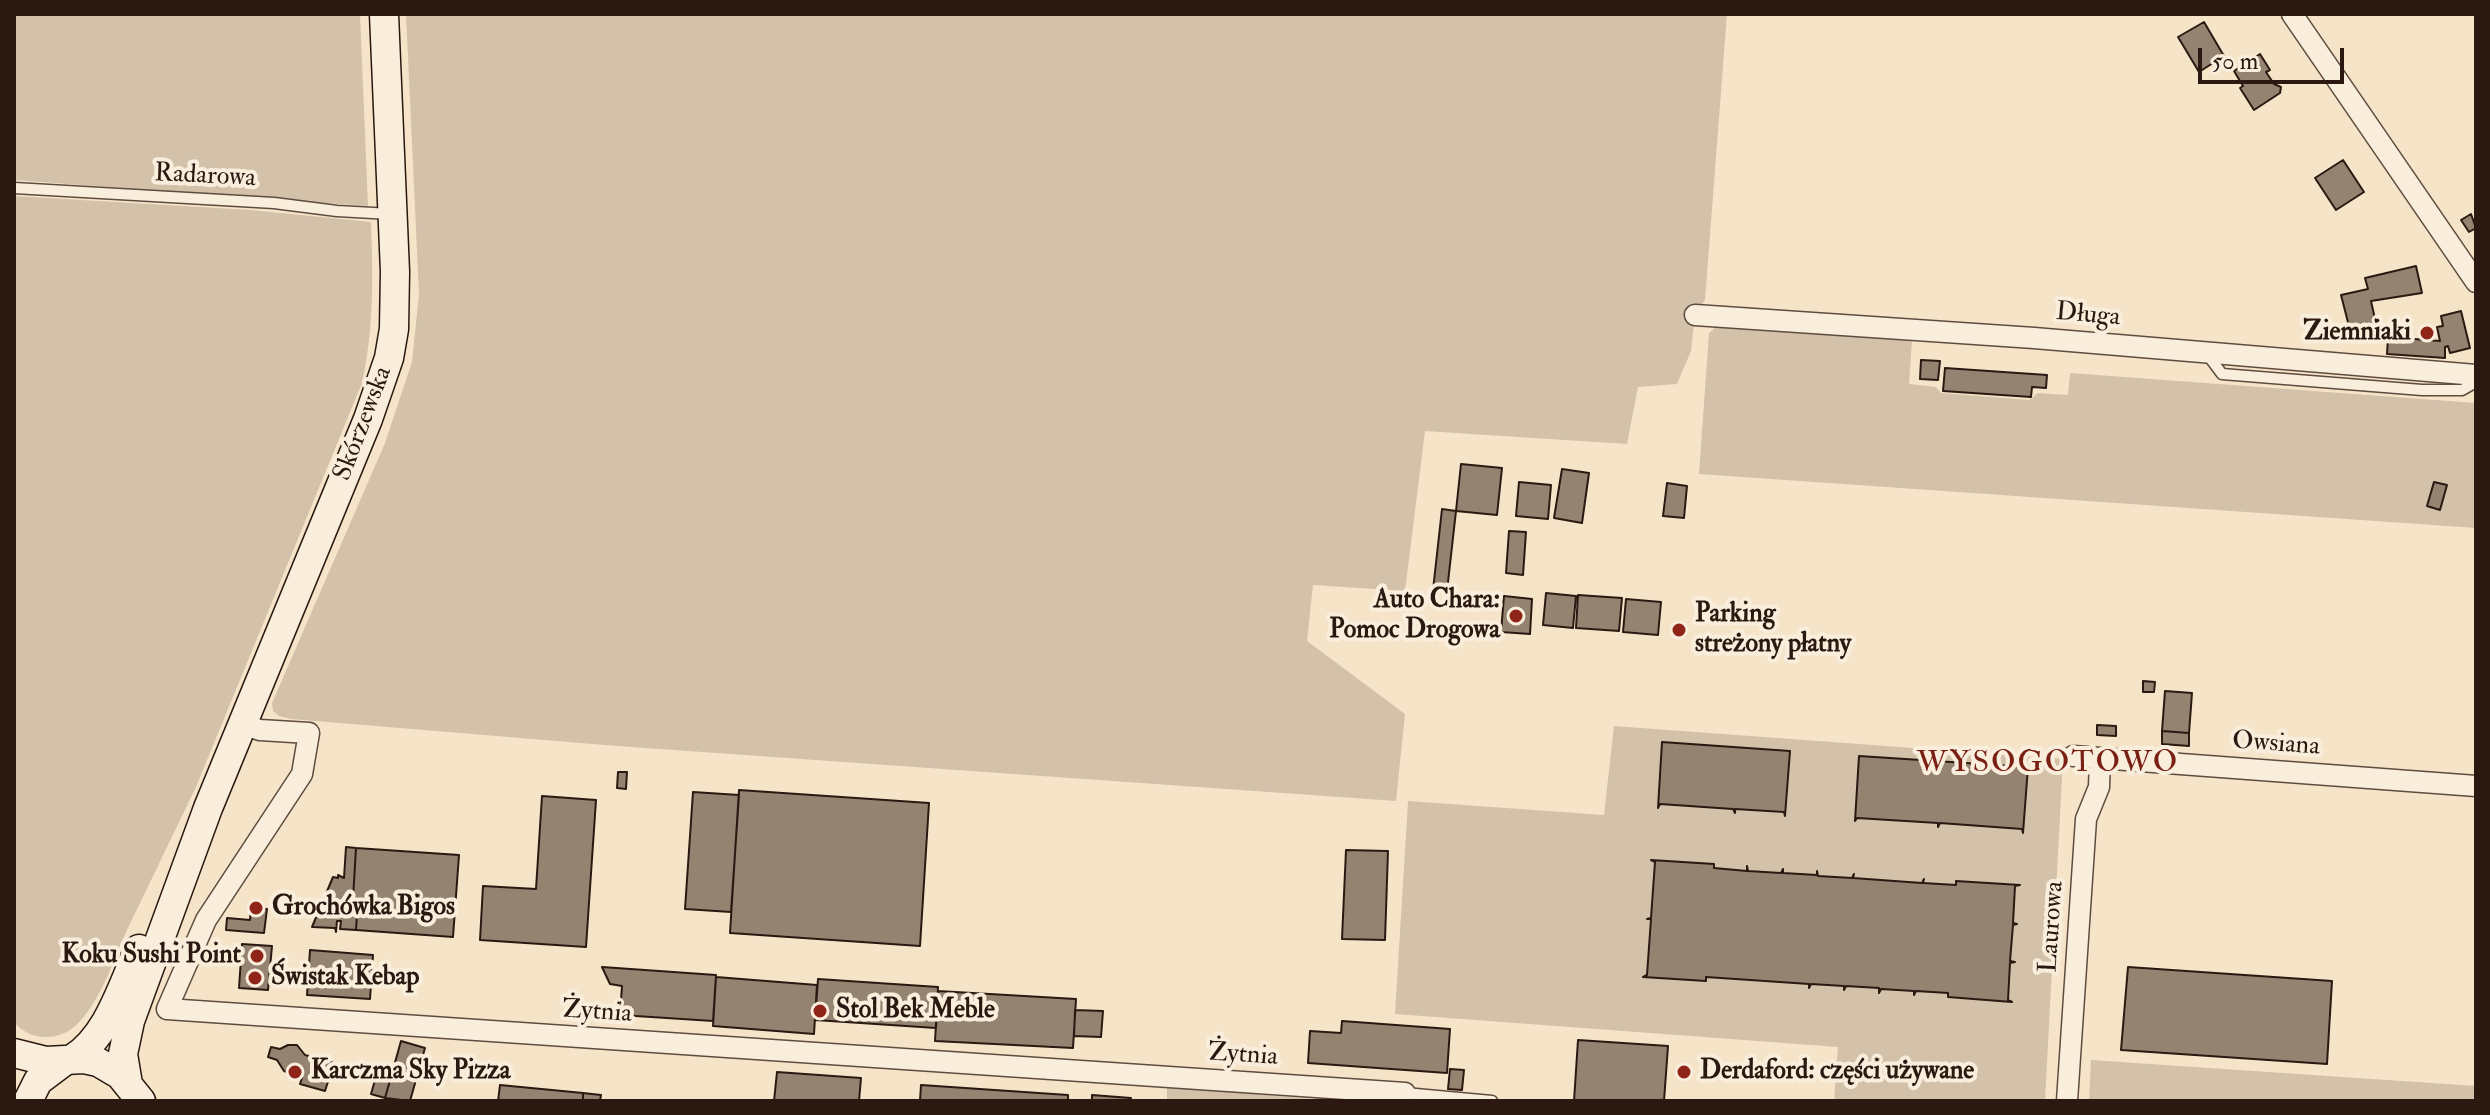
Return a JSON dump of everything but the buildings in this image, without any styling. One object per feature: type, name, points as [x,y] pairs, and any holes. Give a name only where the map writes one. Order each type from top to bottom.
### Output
[{"type":"street","name":"Skórzewska","points":[[135,1093],[123,1054],[136,1006],[208,808],[368,419],[389,358],[395,303],[384,14]]},
{"type":"street","points":[[2292,14],[2476,282]]},
{"type":"street","name":"Długa","points":[[1695,315],[2034,338],[2476,375]]},
{"type":"street","points":[[167,1009],[206,920],[302,774],[305,764],[309,733],[260,730],[242,724]]},
{"type":"street","name":"Owsiana","points":[[2073,756],[2476,786]]},
{"type":"street","name":"Laurowa","points":[[2067,1101],[2086,819],[2099,787],[2100,758]]},
{"type":"street","name":"Skórzewska","points":[[28,1101],[38,1081],[88,1048],[105,1023],[208,808]]},
{"type":"street","name":"Żytnia","points":[[167,1009],[1405,1093]]},
{"type":"street","points":[[14,1053],[39,1060],[90,1060],[105,1065],[135,1093]]},
{"type":"lane","name":"Radarowa","points":[[14,188],[274,203],[393,214]]},
{"type":"lane","points":[[2207,354],[2222,374],[2422,390],[2462,390],[2476,382]]},
{"type":"lane","points":[[136,1006],[167,1009]]},
{"type":"lane","points":[[1405,1093],[1492,1101]]},
{"type":"shaded area","points":[[14,14],[360,14],[368,206],[14,180]]},
{"type":"shaded area","points":[[406,14],[1727,14],[1705,300],[1695,315],[1691,351],[1677,384],[1638,387],[1627,444],[1425,431],[1405,591],[1313,585],[1307,641],[1405,714],[1396,801],[617,746],[291,719],[273,711],[272,703],[385,443],[412,362],[419,294]]},
{"type":"shaded area","points":[[14,196],[251,210],[371,222],[371,323],[362,383],[196,787],[105,982],[83,1018],[67,1032],[51,1037],[34,1035],[14,1022]]},
{"type":"shaded area","points":[[1716,327],[1912,340],[1909,384],[1936,387],[1941,393],[2029,400],[2038,393],[2068,395],[2070,373],[2476,403],[2476,528],[1699,474],[1709,333]]},
{"type":"shaded area","points":[[1614,726],[2063,759],[2045,1101],[1834,1101],[1838,1047],[1395,1014],[1408,801],[1604,815]]},
{"type":"shaded area","points":[[2091,1060],[2476,1086],[2476,1101],[2089,1101]]},
{"type":"shaded area","points":[[1167,1087],[1314,1099],[1319,1095],[1329,1096],[1329,1101],[1167,1101]]},
{"type":"place","name":"Ziemniaki","points":[[2427,333]]},
{"type":"place","name":"Auto Chara: Pomoc Drogowa","points":[[1516,616]]},
{"type":"place","name":"Parking streżony płatny","points":[[1679,630]]},
{"type":"place","name":"Grochówka Bigos","points":[[256,908]]},
{"type":"place","name":"Koku Sushi Point","points":[[257,956]]},
{"type":"place","name":"Świstak Kebap","points":[[255,978]]},
{"type":"place","name":"Stol Bek Meble","points":[[820,1011]]},
{"type":"place","name":"Karczma Sky Pizza","points":[[295,1072]]},
{"type":"place","name":"Derdaford: części używane","points":[[1684,1072]]},
{"type":"district","name":"WYSOGOTOWO","points":[[2048,765]]}]
